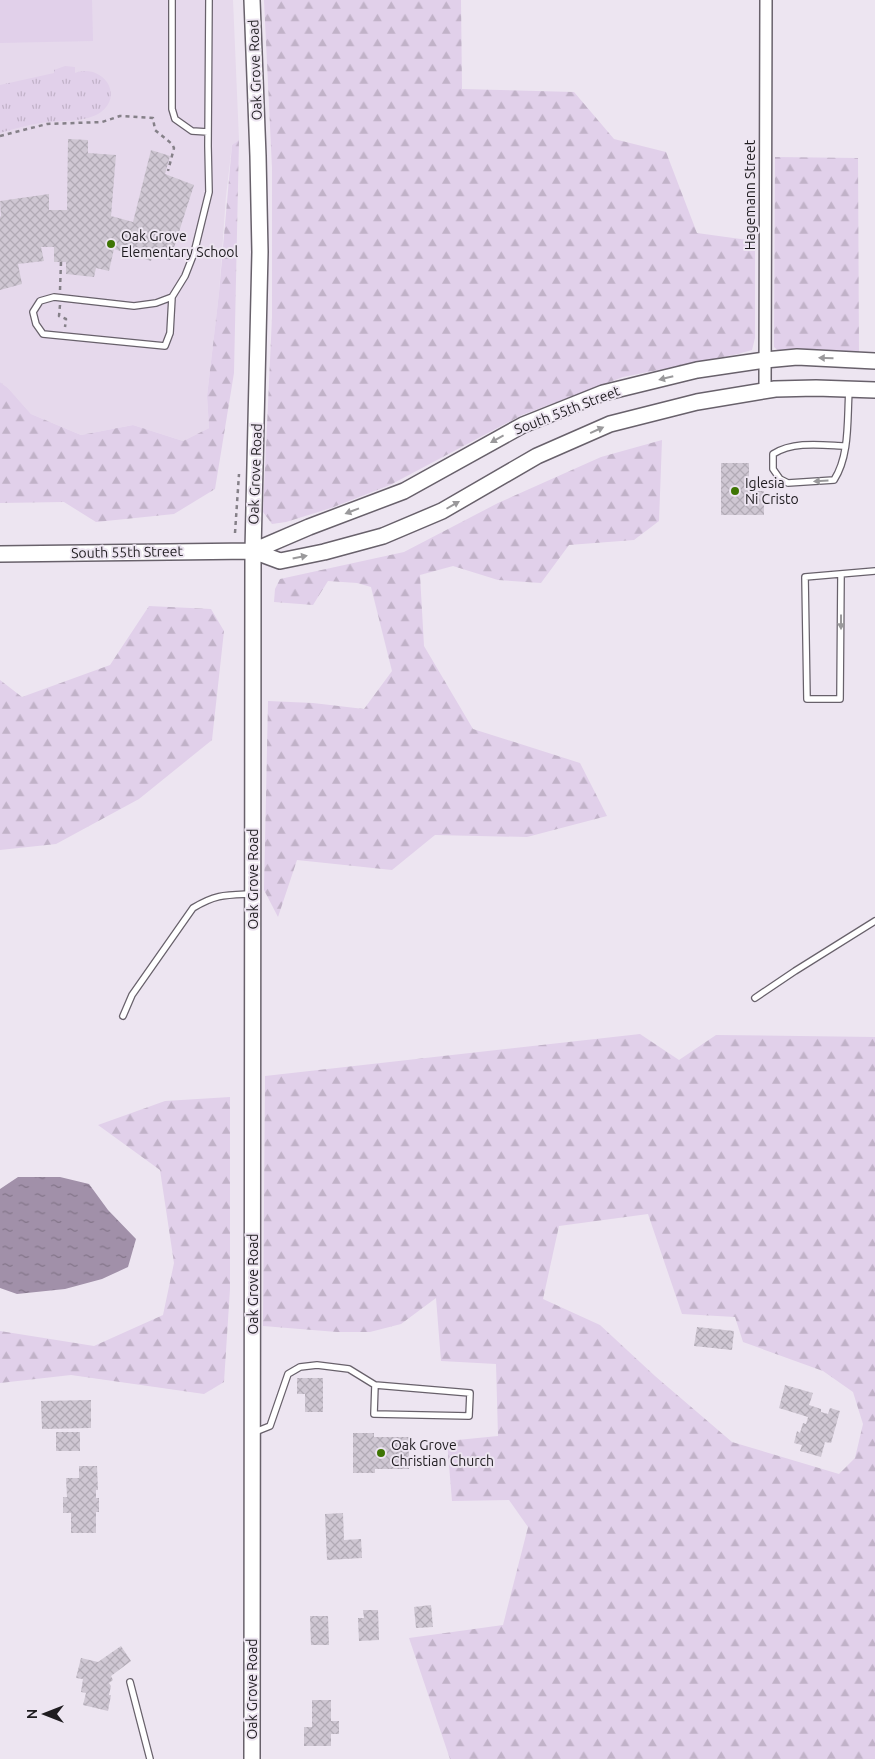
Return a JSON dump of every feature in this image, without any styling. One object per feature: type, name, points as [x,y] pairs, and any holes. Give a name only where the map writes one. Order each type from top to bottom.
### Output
[{"type":"street","name":"Oak Grove Road","points":[[252,0],[260,252],[253,551],[252,1759]]},
{"type":"street","name":"Hagemann Street","points":[[765,391],[766,0]]},
{"type":"street","name":"South 55th Street","points":[[253,551],[309,527],[404,491],[523,425],[603,393],[697,370],[764,360],[797,357],[875,361]]},
{"type":"street","name":"South 55th Street","points":[[0,554],[253,551],[280,561],[324,552],[383,536],[442,511],[537,456],[610,424],[697,402],[765,391],[808,388],[875,390]]},
{"type":"lane","points":[[172,0],[172,109],[174,119],[192,131],[208,132]]},
{"type":"lane","points":[[172,298],[156,303],[134,306],[54,297],[40,301],[33,312],[36,324],[43,334],[165,346],[170,333],[172,298],[185,276],[194,253],[210,192],[208,132],[209,0]]},
{"type":"lane","points":[[845,446],[808,445],[783,448],[773,454],[773,470],[780,479],[788,483],[834,480],[839,471],[845,446],[849,388]]},
{"type":"lane","points":[[841,574],[840,699],[807,699],[805,577],[875,570]]},
{"type":"lane","points":[[123,1016],[132,995],[193,908],[208,898],[253,894]]},
{"type":"lane","points":[[755,998],[794,971],[875,921]]},
{"type":"lane","points":[[253,1433],[270,1426],[288,1374],[300,1367],[317,1365],[349,1369],[375,1386],[470,1393],[468,1416],[374,1414],[375,1386]]},
{"type":"lane","points":[[130,1682],[150,1759]]},
{"type":"path","points":[[0,136],[47,124],[102,122],[120,116],[153,118],[155,130],[172,144],[174,148],[168,171]]},
{"type":"path","points":[[235,534],[240,468]]},
{"type":"shaded area","name":"Oak Grove Elementary School","points":[[0,0],[233,0],[239,140],[232,145],[226,196],[219,293],[207,396],[209,428],[183,441],[133,425],[81,435],[31,414],[8,388],[0,382]]},
{"type":"green space","points":[[0,0],[92,0],[93,41],[0,43]]},
{"type":"green space","points":[[264,0],[461,0],[462,89],[574,92],[614,139],[666,152],[697,233],[755,241],[755,338],[752,350],[623,377],[522,415],[390,485],[331,508],[286,522],[272,524],[263,512],[272,317],[272,168]]},
{"type":"green space","points":[[65,66],[75,67],[75,73],[85,71],[101,76],[107,82],[110,89],[111,97],[108,105],[95,116],[88,118],[36,124],[0,133],[0,85],[54,73],[54,70]]},
{"type":"green space","points":[[239,140],[234,373],[215,489],[174,514],[96,522],[64,502],[0,503],[0,382],[8,388],[31,414],[81,435],[133,425],[183,441],[209,428],[207,396],[219,293],[232,145]]},
{"type":"green space","points":[[775,157],[858,158],[859,354],[809,350],[780,352],[774,347]]},
{"type":"green space","points":[[662,440],[659,521],[634,540],[569,545],[541,583],[498,580],[453,566],[420,575],[424,646],[473,729],[580,763],[607,816],[527,837],[435,835],[392,870],[297,860],[278,917],[264,890],[268,701],[313,703],[364,709],[392,671],[371,587],[357,583],[328,581],[313,605],[274,602],[275,589],[280,579],[404,552],[498,503],[601,457]]},
{"type":"green space","points":[[149,606],[211,609],[224,631],[212,740],[139,799],[56,844],[0,850],[0,680],[22,697],[110,665]]},
{"type":"green space","points":[[640,1034],[679,1060],[716,1035],[875,1037],[875,1759],[450,1759],[409,1638],[503,1625],[528,1527],[509,1500],[452,1501],[447,1441],[498,1436],[496,1364],[441,1361],[436,1298],[401,1324],[370,1332],[337,1332],[263,1326],[265,1076]],"holes":[[[648,1214],[682,1314],[735,1317],[743,1342],[823,1371],[853,1392],[863,1424],[855,1458],[839,1474],[732,1442],[655,1376],[600,1325],[543,1299],[559,1226]]]},
{"type":"green space","points":[[230,1097],[230,1289],[224,1382],[204,1394],[71,1375],[0,1383],[0,1331],[94,1346],[163,1315],[174,1263],[160,1170],[98,1125],[165,1101]]},
{"type":"water","points":[[18,1177],[60,1177],[89,1184],[108,1210],[136,1239],[128,1267],[102,1279],[65,1289],[17,1294],[0,1288],[0,1189]]},
{"type":"building","points":[[68,139],[88,140],[88,153],[116,155],[111,216],[133,222],[151,150],[170,156],[165,174],[194,185],[170,260],[153,255],[151,261],[114,249],[109,271],[96,268],[94,277],[66,274],[66,262],[54,262],[54,247],[41,247],[44,261],[18,264],[22,284],[0,290],[0,201],[49,194],[49,210],[67,210]]},
{"type":"building","points":[[721,463],[749,463],[749,491],[764,491],[764,515],[721,515]]},
{"type":"building","points":[[697,1327],[734,1331],[732,1350],[694,1346]]},
{"type":"building","points":[[297,1378],[323,1378],[323,1412],[305,1412],[305,1394],[297,1394]]},
{"type":"building","points":[[785,1385],[813,1393],[809,1405],[821,1409],[821,1412],[828,1414],[830,1408],[840,1411],[831,1443],[825,1442],[821,1457],[800,1451],[802,1445],[794,1443],[797,1431],[800,1433],[803,1423],[806,1424],[808,1417],[779,1408]]},
{"type":"building","points":[[91,1400],[91,1428],[42,1429],[41,1401]]},
{"type":"building","points":[[56,1432],[80,1432],[80,1451],[56,1451]]},
{"type":"building","name":"Oak Grove Christian Church","points":[[353,1433],[374,1433],[374,1437],[409,1437],[409,1469],[375,1469],[375,1473],[353,1473]]},
{"type":"building","points":[[79,1466],[97,1466],[98,1490],[96,1490],[96,1498],[99,1498],[99,1512],[96,1512],[96,1533],[71,1533],[71,1513],[63,1513],[63,1497],[67,1497],[66,1478],[79,1478]]},
{"type":"building","points":[[343,1513],[344,1540],[361,1539],[362,1558],[327,1560],[325,1514]]},
{"type":"building","points":[[431,1605],[433,1627],[416,1628],[414,1607]]},
{"type":"building","points":[[363,1610],[378,1610],[379,1640],[359,1641],[358,1618],[364,1618]]},
{"type":"building","points":[[310,1616],[328,1616],[329,1645],[311,1645]]},
{"type":"building","points":[[121,1646],[131,1661],[111,1676],[113,1680],[109,1683],[111,1686],[109,1695],[111,1695],[108,1711],[83,1705],[86,1693],[81,1692],[83,1679],[76,1678],[81,1658],[98,1662]]},
{"type":"building","points":[[312,1700],[331,1700],[331,1721],[339,1721],[339,1734],[331,1734],[331,1746],[304,1746],[304,1727],[312,1727]]},
{"type":"place","name":"Oak Grove Elementary School","points":[[111,244]]},
{"type":"place","name":"Iglesia Ni Cristo","points":[[735,491]]},
{"type":"place","name":"Oak Grove Christian Church","points":[[381,1453]]}]
